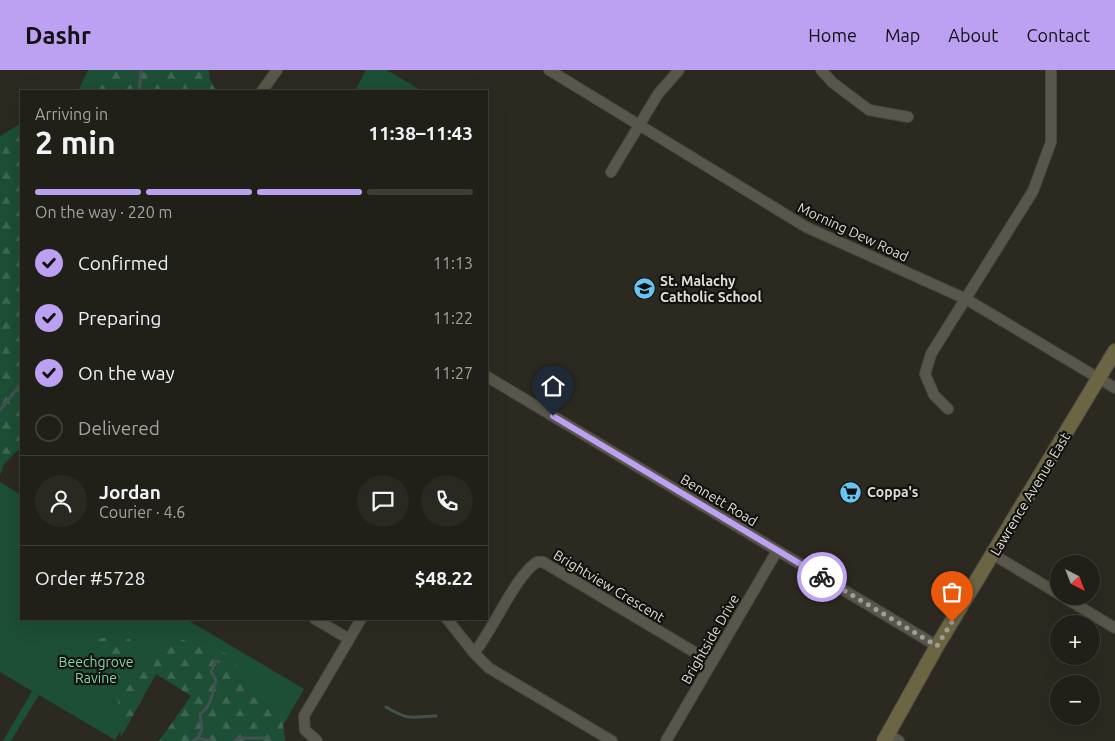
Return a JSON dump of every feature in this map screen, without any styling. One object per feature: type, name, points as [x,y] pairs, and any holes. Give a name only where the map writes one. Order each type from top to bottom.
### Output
[{"type":"main road","name":"Lawrence Avenue East","points":[[890,739],[937,646],[994,555],[1115,351]]},
{"type":"street","points":[[263,90],[277,70]]},
{"type":"street","name":"Morning Dew Road","points":[[550,70],[806,227],[966,299],[1115,388]]},
{"type":"street","points":[[611,172],[658,94],[679,70]]},
{"type":"street","points":[[821,70],[833,83],[868,110],[908,117]]},
{"type":"street","points":[[948,409],[934,395],[925,374],[931,354],[1033,191],[1051,142],[1051,70]]},
{"type":"street","name":"Bennett Road","points":[[488,380],[937,646]]},
{"type":"street","name":"Brightside Drive","points":[[666,741],[777,551]]},
{"type":"street","points":[[994,555],[1050,589]]},
{"type":"street","name":"Brightview Crescent","points":[[474,653],[486,638],[526,571],[537,562],[542,562],[712,662]]},
{"type":"street","points":[[1077,605],[1115,628]]},
{"type":"street","points":[[317,620],[349,639]]},
{"type":"street","points":[[317,741],[304,730],[304,716],[360,620]]},
{"type":"street","points":[[448,620],[474,653],[489,668],[612,741]]},
{"type":"green space","points":[[88,70],[165,70],[155,90],[78,90]]},
{"type":"green space","points":[[99,70],[209,70],[210,79],[216,90],[95,90]]},
{"type":"green space","points":[[366,70],[387,70],[420,90],[356,90]]},
{"type":"green space","points":[[18,125],[20,126],[20,448],[4,464],[0,475],[0,136]]},
{"type":"green space","name":"Beechgrove Ravine","points":[[0,482],[20,494],[20,620],[188,620],[304,689],[278,734],[160,664],[115,740],[39,695],[11,741],[3,741],[32,691],[0,672]]},
{"type":"green space","points":[[113,636],[130,639],[139,668],[156,645],[171,636],[237,657],[236,679],[282,715],[285,741],[159,741],[191,696],[156,674],[121,737],[116,679],[123,662],[93,649],[93,640]]},
{"type":"waterway","points":[[139,90],[141,70]]},
{"type":"waterway","points":[[0,410],[20,385]]},
{"type":"waterway","points":[[198,738],[202,729],[200,714],[209,703],[216,680],[211,672],[215,661],[219,662]]},
{"type":"waterway","points":[[386,707],[410,717],[436,716]]},
{"type":"waterway","points":[[192,741],[198,738],[211,741]]},
{"type":"waterway","points":[[234,741],[240,738],[269,738]]},
{"type":"way so far","points":[[822,577],[937,646],[952,622]]},
{"type":"place","name":"St. Malachy Catholic School","points":[[644,289]]},
{"type":"place","name":"Coppa's","points":[[851,492]]},
{"type":"route","points":[[553,416],[822,577]]}]
